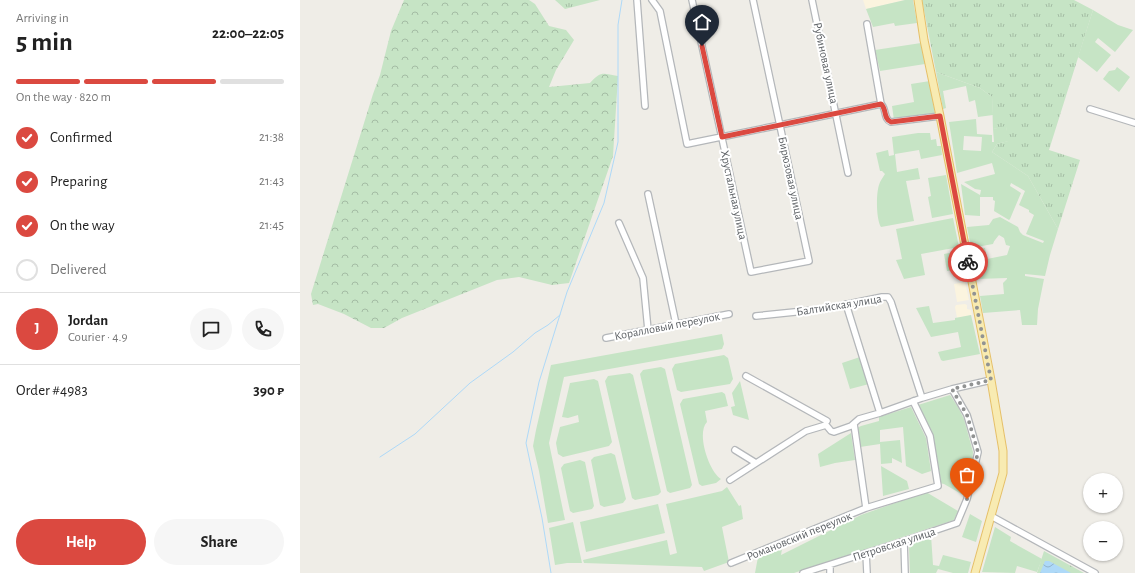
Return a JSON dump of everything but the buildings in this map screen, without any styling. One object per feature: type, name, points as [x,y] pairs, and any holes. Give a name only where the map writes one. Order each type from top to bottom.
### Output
[{"type":"main road","points":[[918,0],[924,40],[991,380],[1002,451],[1003,473],[975,573]]},
{"type":"street","points":[[637,0],[645,106]]},
{"type":"street","points":[[652,0],[660,11],[687,144],[881,104]]},
{"type":"street","name":"Хрустальная улица","points":[[692,0],[751,272]]},
{"type":"street","name":"Бирюзовая улица","points":[[751,272],[809,261],[753,0]]},
{"type":"street","name":"Рубиновая улица","points":[[812,0],[848,173]]},
{"type":"street","points":[[867,24],[881,104],[884,107],[888,121],[891,122],[940,116]]},
{"type":"street","points":[[1090,109],[1135,123]]},
{"type":"street","points":[[648,194],[676,324]]},
{"type":"street","points":[[619,223],[642,278],[648,330]]},
{"type":"street","name":"Балтийская улица","points":[[756,316],[824,309],[888,297],[891,302],[922,398]]},
{"type":"street","points":[[846,304],[880,413]]},
{"type":"street","name":"Коралловый переулок","points":[[606,338],[729,314]]},
{"type":"street","points":[[746,376],[827,421]]},
{"type":"street","points":[[730,480],[806,431],[826,425],[831,431],[834,432],[854,424],[859,419],[922,398],[991,380]]},
{"type":"street","name":"Петровская улица","points":[[803,573],[957,523],[967,499],[978,452],[967,415],[952,389]]},
{"type":"street","points":[[854,424],[866,508],[938,486],[930,436],[913,402]]},
{"type":"street","points":[[736,450],[756,463]]},
{"type":"street","name":"Романовский переулок","points":[[731,563],[866,508]]},
{"type":"street","points":[[991,516],[1096,573]]},
{"type":"street","points":[[904,541],[906,573]]},
{"type":"street","points":[[866,553],[867,573]]},
{"type":"street","points":[[830,565],[830,573]]},
{"type":"shaded area","points":[[863,0],[905,0],[866,9]]},
{"type":"shaded area","points":[[965,282],[969,300],[957,302],[954,284]]},
{"type":"shaded area","points":[[956,305],[967,305],[967,309],[971,310],[972,315],[957,318]]},
{"type":"green space","points":[[404,0],[529,0],[535,4],[549,26],[566,30],[574,40],[556,70],[549,87],[590,83],[597,76],[602,74],[618,76],[613,156],[569,283],[552,285],[519,277],[497,280],[402,318],[384,328],[371,328],[344,314],[318,304],[313,305],[311,294],[380,75],[391,31]]},
{"type":"green space","points":[[555,0],[600,0],[565,9]]},
{"type":"green space","points":[[905,0],[913,0],[917,23],[895,26],[894,23],[873,27],[866,9]]},
{"type":"green space","points":[[922,0],[1074,0],[1093,10],[1049,150],[1080,160],[1058,229],[1028,176],[992,152],[997,144],[1008,141],[1006,127],[993,129],[992,97],[980,88],[936,72]]},
{"type":"green space","points":[[1093,10],[1118,25],[1133,30],[1115,52],[1098,38],[1095,42],[1111,55],[1097,72],[1078,57]]},
{"type":"green space","points":[[921,43],[925,64],[880,71],[875,50]]},
{"type":"green space","points":[[1117,67],[1130,77],[1119,92],[1103,79],[1109,71],[1115,70]]},
{"type":"green space","points":[[936,72],[980,88],[992,97],[993,115],[978,117],[975,100],[969,102],[966,86],[943,91],[946,108],[943,109]]},
{"type":"green space","points":[[930,81],[935,114],[894,120],[892,106],[914,102],[911,84]]},
{"type":"green space","points":[[976,119],[977,134],[992,135],[992,142],[994,142],[993,129],[1006,126],[1009,141],[997,144],[992,152],[1028,176],[1058,229],[1045,276],[1025,274],[1025,276],[1044,279],[1038,309],[1037,325],[1022,325],[1020,310],[983,313],[980,296],[1004,294],[1003,283],[1007,278],[977,279],[971,250],[985,248],[987,259],[1007,255],[1010,246],[1006,245],[1004,238],[999,235],[993,244],[971,248],[967,227],[989,225],[993,219],[1000,217],[1018,227],[1023,235],[1043,243],[1044,241],[1026,234],[1034,215],[1029,212],[1029,210],[1019,205],[1025,191],[1011,183],[1010,186],[1021,193],[1009,220],[994,211],[995,201],[993,200],[993,197],[980,197],[980,216],[965,215],[961,184],[980,195],[981,190],[975,189],[964,182],[995,174],[992,163],[957,173],[949,122]],"holes":[[[964,136],[982,137],[981,151],[963,150]]]},
{"type":"green space","points":[[918,133],[930,133],[931,140],[936,139],[937,146],[941,146],[942,155],[921,159],[919,150],[895,154],[897,172],[918,168],[920,179],[906,181],[914,221],[881,227],[877,213],[877,194],[879,184],[885,174],[880,171],[876,153],[888,150],[889,156],[894,155],[892,137]]},
{"type":"green space","points":[[946,175],[953,214],[932,218],[928,197],[931,196],[928,178]]},
{"type":"green space","points":[[953,218],[959,247],[921,254],[925,275],[904,279],[896,260],[902,259],[896,229]]},
{"type":"green space","points":[[959,251],[963,269],[947,271],[944,254]]},
{"type":"green space","points":[[929,306],[933,323],[955,320],[955,318],[971,315],[980,354],[943,361],[941,360],[938,352],[961,347],[958,332],[931,337],[916,308]]},
{"type":"green space","points":[[722,334],[724,344],[722,349],[564,377],[549,443],[565,520],[548,523],[533,446],[551,365]]},
{"type":"green space","points":[[724,355],[728,358],[733,379],[730,384],[681,392],[677,390],[672,369],[675,364]]},
{"type":"green space","points":[[860,357],[869,384],[850,389],[842,363]]},
{"type":"green space","points":[[661,367],[665,369],[692,485],[690,488],[670,493],[667,491],[640,374],[643,370]]},
{"type":"green space","points":[[630,373],[633,375],[661,492],[658,495],[635,500],[632,498],[605,381],[608,376]]},
{"type":"green space","points":[[594,379],[598,381],[612,442],[609,446],[563,457],[558,454],[556,443],[560,427],[579,422],[578,415],[568,418],[562,417],[570,383]]},
{"type":"green space","points":[[740,381],[749,420],[733,415],[731,407],[735,406],[732,393]]},
{"type":"green space","points":[[722,392],[725,394],[728,406],[705,411],[707,422],[704,427],[703,435],[703,443],[708,461],[712,469],[721,479],[716,483],[702,486],[699,484],[680,404],[683,399]]},
{"type":"green space","points":[[950,395],[964,419],[973,452],[972,467],[963,495],[944,484],[939,483],[933,436],[918,405]]},
{"type":"green space","points":[[911,407],[926,438],[931,471],[922,474],[906,466],[903,427],[880,430],[880,442],[900,440],[902,463],[892,458],[892,463],[881,464],[880,444],[860,447],[857,428],[879,421],[879,417]]},
{"type":"green space","points":[[851,433],[855,460],[820,467],[818,454]]},
{"type":"green space","points":[[611,453],[615,455],[626,499],[623,503],[604,507],[600,505],[591,460],[594,457]]},
{"type":"green space","points":[[580,460],[585,462],[594,506],[592,509],[573,513],[570,511],[561,468],[564,464]]},
{"type":"green space","points":[[881,466],[907,481],[909,489],[883,496]]},
{"type":"green space","points":[[727,487],[739,506],[741,505],[743,519],[722,527],[729,562],[704,571],[702,567],[584,563],[583,560],[667,540],[670,555],[677,553],[666,504],[722,491]]},
{"type":"green space","points":[[926,492],[958,511],[954,520],[794,573],[755,573],[758,557],[782,549],[781,555],[861,515]]},
{"type":"green space","points":[[658,504],[665,533],[586,552],[580,522]]},
{"type":"green space","points":[[970,514],[982,521],[976,542],[962,537]]},
{"type":"green space","points":[[573,522],[582,563],[555,565],[549,528]]},
{"type":"green space","points":[[995,527],[1011,537],[1010,541],[1042,559],[1037,572],[1017,566],[1015,573],[982,572]]},
{"type":"green space","points":[[931,535],[933,565],[939,566],[943,555],[971,562],[968,573],[953,573],[938,569],[936,573],[910,573],[909,546],[911,542]]},
{"type":"green space","points":[[1044,551],[1084,573],[1037,573]]},
{"type":"water","points":[[1045,561],[1049,561],[1071,573],[1040,573]]},
{"type":"waterway","points":[[551,573],[542,518],[526,443],[539,382],[567,292],[604,203],[618,142],[618,25],[622,0]]},
{"type":"waterway","points":[[380,457],[415,434],[470,383],[560,315]]},
{"type":"way so far","points":[[967,499],[978,452],[967,415],[952,389],[991,380],[968,262]]},
{"type":"route","points":[[702,46],[722,137],[881,104],[884,107],[888,121],[891,122],[940,116],[968,262]]}]
